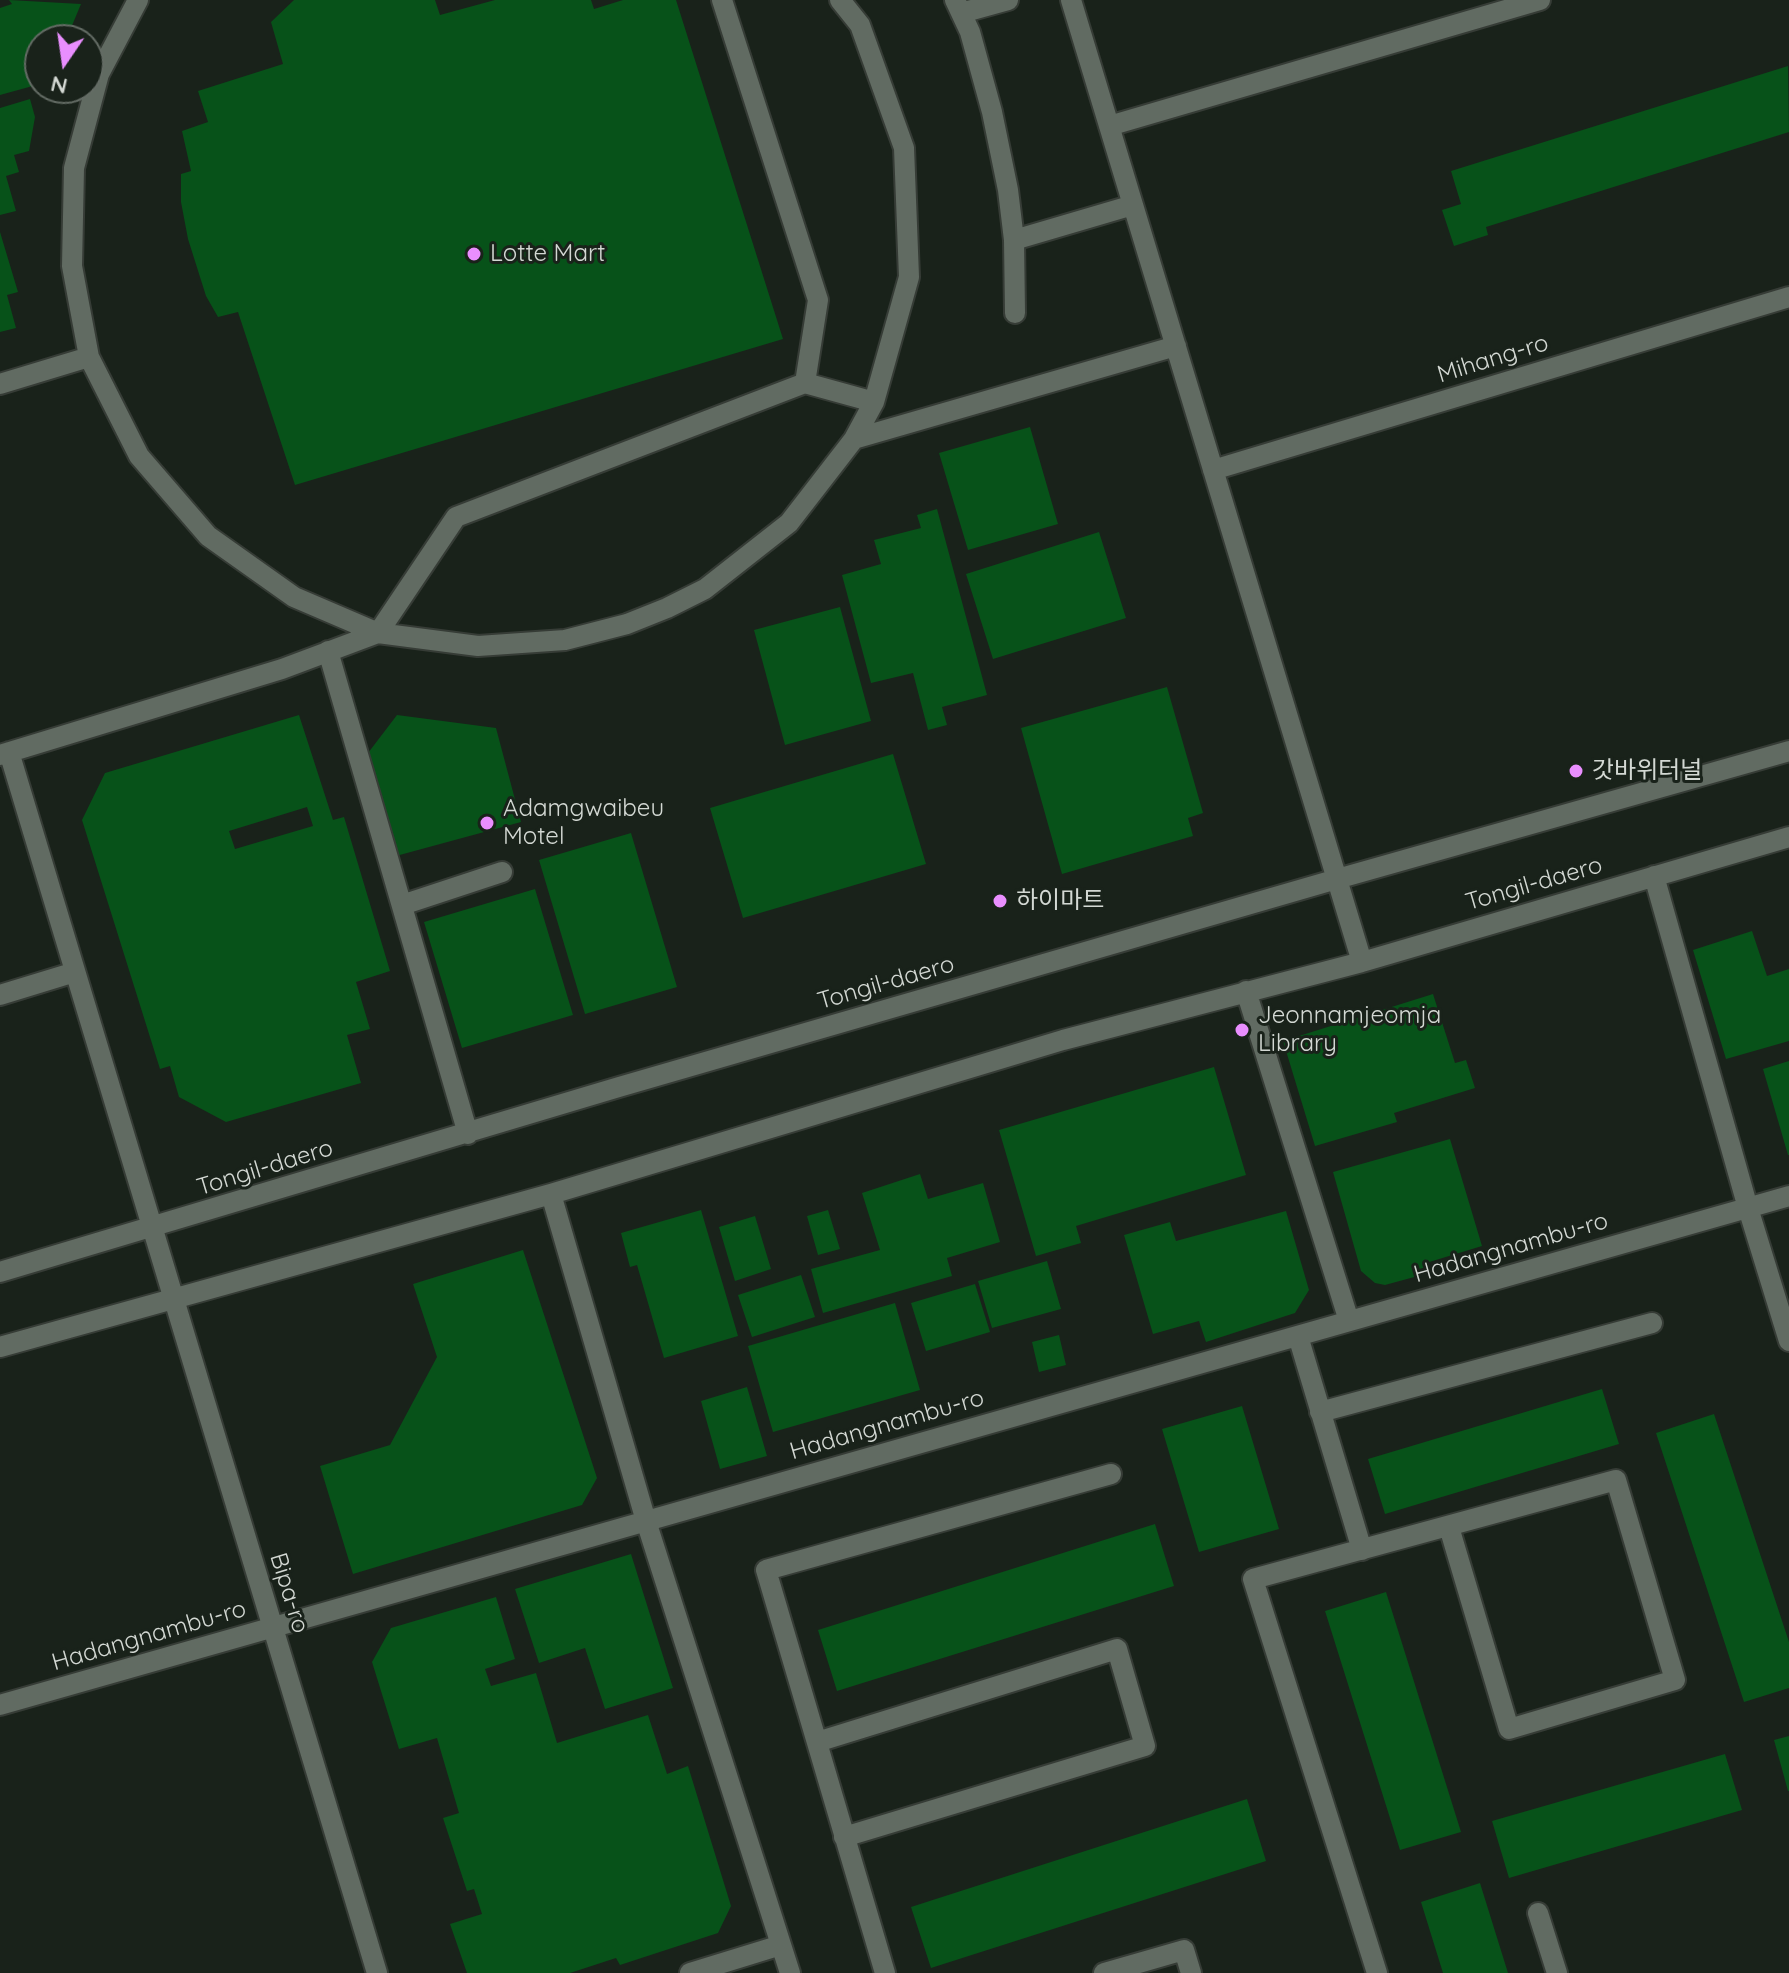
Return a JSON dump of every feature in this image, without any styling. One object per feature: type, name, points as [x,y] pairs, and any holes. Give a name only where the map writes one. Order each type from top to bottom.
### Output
[{"type":"street","points":[[138,0],[99,74],[74,168],[72,266],[89,357],[139,456],[208,536],[294,597],[378,633],[478,646],[565,640],[627,624],[705,589],[789,523],[854,439],[874,402],[909,277],[904,148],[860,25],[840,0]]},
{"type":"street","points":[[722,0],[818,300],[805,383]]},
{"type":"street","points":[[1008,0],[958,6],[970,32],[992,112],[1008,190],[1014,240],[1015,313]]},
{"type":"street","points":[[1071,0],[1362,962]]},
{"type":"street","points":[[1109,126],[1540,0]]},
{"type":"street","points":[[1014,240],[1133,205]]},
{"type":"street","name":"Mihang-ro","points":[[1213,470],[1789,297]]},
{"type":"street","points":[[854,439],[1176,346]]},
{"type":"street","points":[[0,384],[89,357]]},
{"type":"street","points":[[4,753],[282,669],[378,633],[456,517],[805,383],[874,402]]},
{"type":"street","points":[[328,651],[468,1134]]},
{"type":"street","name":"Tongil-daero","points":[[0,1272],[619,1087],[1789,751]]},
{"type":"street","name":"Bipa-ro","points":[[4,753],[75,972],[377,1973]]},
{"type":"street","name":"Tongil-daero","points":[[0,1347],[551,1194],[1063,1040],[1362,962],[1789,837]]},
{"type":"street","points":[[402,905],[502,872]]},
{"type":"street","points":[[1654,876],[1789,1341]]},
{"type":"street","points":[[0,995],[75,972]]},
{"type":"street","points":[[1246,991],[1349,1321]]},
{"type":"street","points":[[551,1194],[646,1521],[790,1973]]},
{"type":"street","name":"Hadangnambu-ro","points":[[0,1705],[1789,1196]]},
{"type":"street","points":[[1320,1412],[1652,1323]]},
{"type":"street","points":[[1298,1336],[1362,1550]]},
{"type":"street","points":[[885,1973],[766,1570],[1111,1474]]},
{"type":"street","points":[[1377,1973],[1253,1579],[1616,1480],[1675,1680],[1509,1729],[1449,1527]]},
{"type":"street","points":[[817,1742],[1117,1649],[1145,1746],[844,1837]]},
{"type":"street","points":[[1538,1913],[1557,1973]]},
{"type":"street","points":[[690,1973],[781,1945]]},
{"type":"street","points":[[1104,1973],[1184,1950],[1191,1973]]},
{"type":"building","points":[[9,0],[81,4],[73,24],[24,24],[24,88],[0,95],[0,8],[12,4]]},
{"type":"building","name":"Lotte Mart","points":[[294,0],[435,0],[440,15],[495,0],[591,0],[594,9],[623,0],[676,0],[783,339],[295,485],[238,312],[218,317],[206,296],[188,239],[181,202],[181,174],[191,171],[182,131],[208,122],[198,91],[283,64],[271,22]]},
{"type":"building","points":[[1788,66],[1789,132],[1486,227],[1488,235],[1454,246],[1442,210],[1461,204],[1451,171]]},
{"type":"building","points":[[24,101],[24,104],[31,104],[35,117],[29,151],[14,155],[19,172],[6,176],[16,211],[0,215],[0,108]]},
{"type":"building","points":[[0,232],[18,292],[7,295],[16,328],[0,332]]},
{"type":"building","points":[[1030,427],[1058,524],[968,550],[939,453]]},
{"type":"building","points":[[937,509],[987,695],[942,707],[947,725],[928,730],[913,673],[871,683],[842,575],[881,564],[874,540],[921,528],[917,515]]},
{"type":"building","points":[[1099,532],[1126,618],[993,659],[966,574]]},
{"type":"building","points":[[840,607],[871,721],[785,745],[754,630]]},
{"type":"building","points":[[1167,687],[1203,813],[1188,818],[1193,836],[1062,874],[1021,728]]},
{"type":"building","points":[[299,715],[333,820],[344,817],[390,971],[356,982],[370,1029],[347,1035],[361,1083],[226,1122],[179,1097],[170,1066],[160,1069],[82,820],[105,773]],"holes":[[[307,807],[313,826],[235,849],[229,831]]]},
{"type":"building","points":[[397,715],[496,728],[521,822],[396,856],[368,753]]},
{"type":"building","points":[[893,754],[926,864],[743,918],[710,808]]},
{"type":"building","points":[[631,833],[677,987],[585,1014],[539,860]]},
{"type":"building","points":[[535,889],[573,1015],[462,1048],[424,922]]},
{"type":"building","points":[[1752,931],[1767,976],[1789,969],[1789,1041],[1726,1059],[1693,950]]},
{"type":"building","points":[[1433,994],[1455,1063],[1466,1060],[1475,1088],[1394,1113],[1397,1122],[1315,1146],[1283,1041]]},
{"type":"building","points":[[1789,1061],[1789,1155],[1788,1155],[1763,1069]]},
{"type":"building","points":[[1214,1067],[1246,1175],[1076,1226],[1081,1243],[1036,1256],[999,1130]]},
{"type":"building","points":[[1450,1139],[1482,1246],[1426,1263],[1429,1273],[1385,1285],[1375,1283],[1361,1271],[1333,1172]]},
{"type":"building","points":[[920,1174],[928,1199],[983,1183],[1000,1242],[947,1258],[952,1276],[823,1313],[811,1269],[880,1250],[862,1193]]},
{"type":"building","points":[[701,1210],[738,1336],[664,1358],[637,1265],[630,1267],[621,1233]]},
{"type":"building","points":[[828,1210],[840,1249],[818,1255],[807,1216]]},
{"type":"building","points":[[1286,1211],[1309,1290],[1295,1313],[1206,1342],[1199,1321],[1153,1334],[1124,1235],[1170,1222],[1176,1241]]},
{"type":"building","points":[[755,1216],[771,1269],[735,1281],[719,1227]]},
{"type":"building","points":[[523,1250],[597,1478],[582,1505],[353,1574],[320,1466],[390,1445],[437,1357],[413,1284]]},
{"type":"building","points":[[1047,1261],[1061,1309],[992,1328],[978,1281]]},
{"type":"building","points":[[801,1275],[815,1317],[752,1337],[738,1295]]},
{"type":"building","points":[[975,1284],[990,1332],[926,1351],[911,1303]]},
{"type":"building","points":[[895,1303],[920,1390],[773,1432],[748,1346]]},
{"type":"building","points":[[1059,1335],[1066,1365],[1039,1372],[1032,1342]]},
{"type":"building","points":[[747,1387],[767,1456],[720,1469],[701,1401]]},
{"type":"building","points":[[1602,1389],[1619,1444],[1385,1514],[1368,1459]]},
{"type":"building","points":[[1242,1406],[1279,1529],[1199,1552],[1162,1429]]},
{"type":"building","points":[[1714,1414],[1789,1642],[1789,1688],[1744,1702],[1656,1433]]},
{"type":"building","points":[[1155,1524],[1174,1586],[837,1691],[818,1630]]},
{"type":"building","points":[[631,1554],[673,1688],[605,1709],[585,1648],[539,1663],[515,1589]]},
{"type":"building","points":[[1386,1592],[1461,1832],[1400,1850],[1325,1611]]},
{"type":"building","points":[[496,1597],[515,1659],[485,1669],[491,1686],[536,1673],[557,1743],[648,1715],[667,1774],[688,1766],[731,1906],[718,1933],[620,1965],[616,1958],[570,1973],[467,1973],[450,1924],[482,1914],[474,1889],[467,1891],[443,1818],[459,1813],[437,1738],[399,1749],[372,1662],[391,1628]]},
{"type":"building","points":[[1789,1736],[1789,1791],[1788,1791],[1774,1740]]},
{"type":"building","points":[[1725,1754],[1742,1810],[1509,1878],[1492,1821]]},
{"type":"building","points":[[1247,1799],[1266,1861],[931,1968],[911,1907]]},
{"type":"building","points":[[1480,1883],[1508,1973],[1443,1973],[1421,1902]]},
{"type":"place","name":"Lotte Mart","points":[[474,254]]},
{"type":"place","name":"갓바위터널","points":[[1576,771]]},
{"type":"place","name":"Adamgwaibeu Motel","points":[[487,823]]},
{"type":"place","name":"하이마트","points":[[1000,901]]},
{"type":"place","name":"Jeonnamjeomja Library","points":[[1242,1030]]}]
